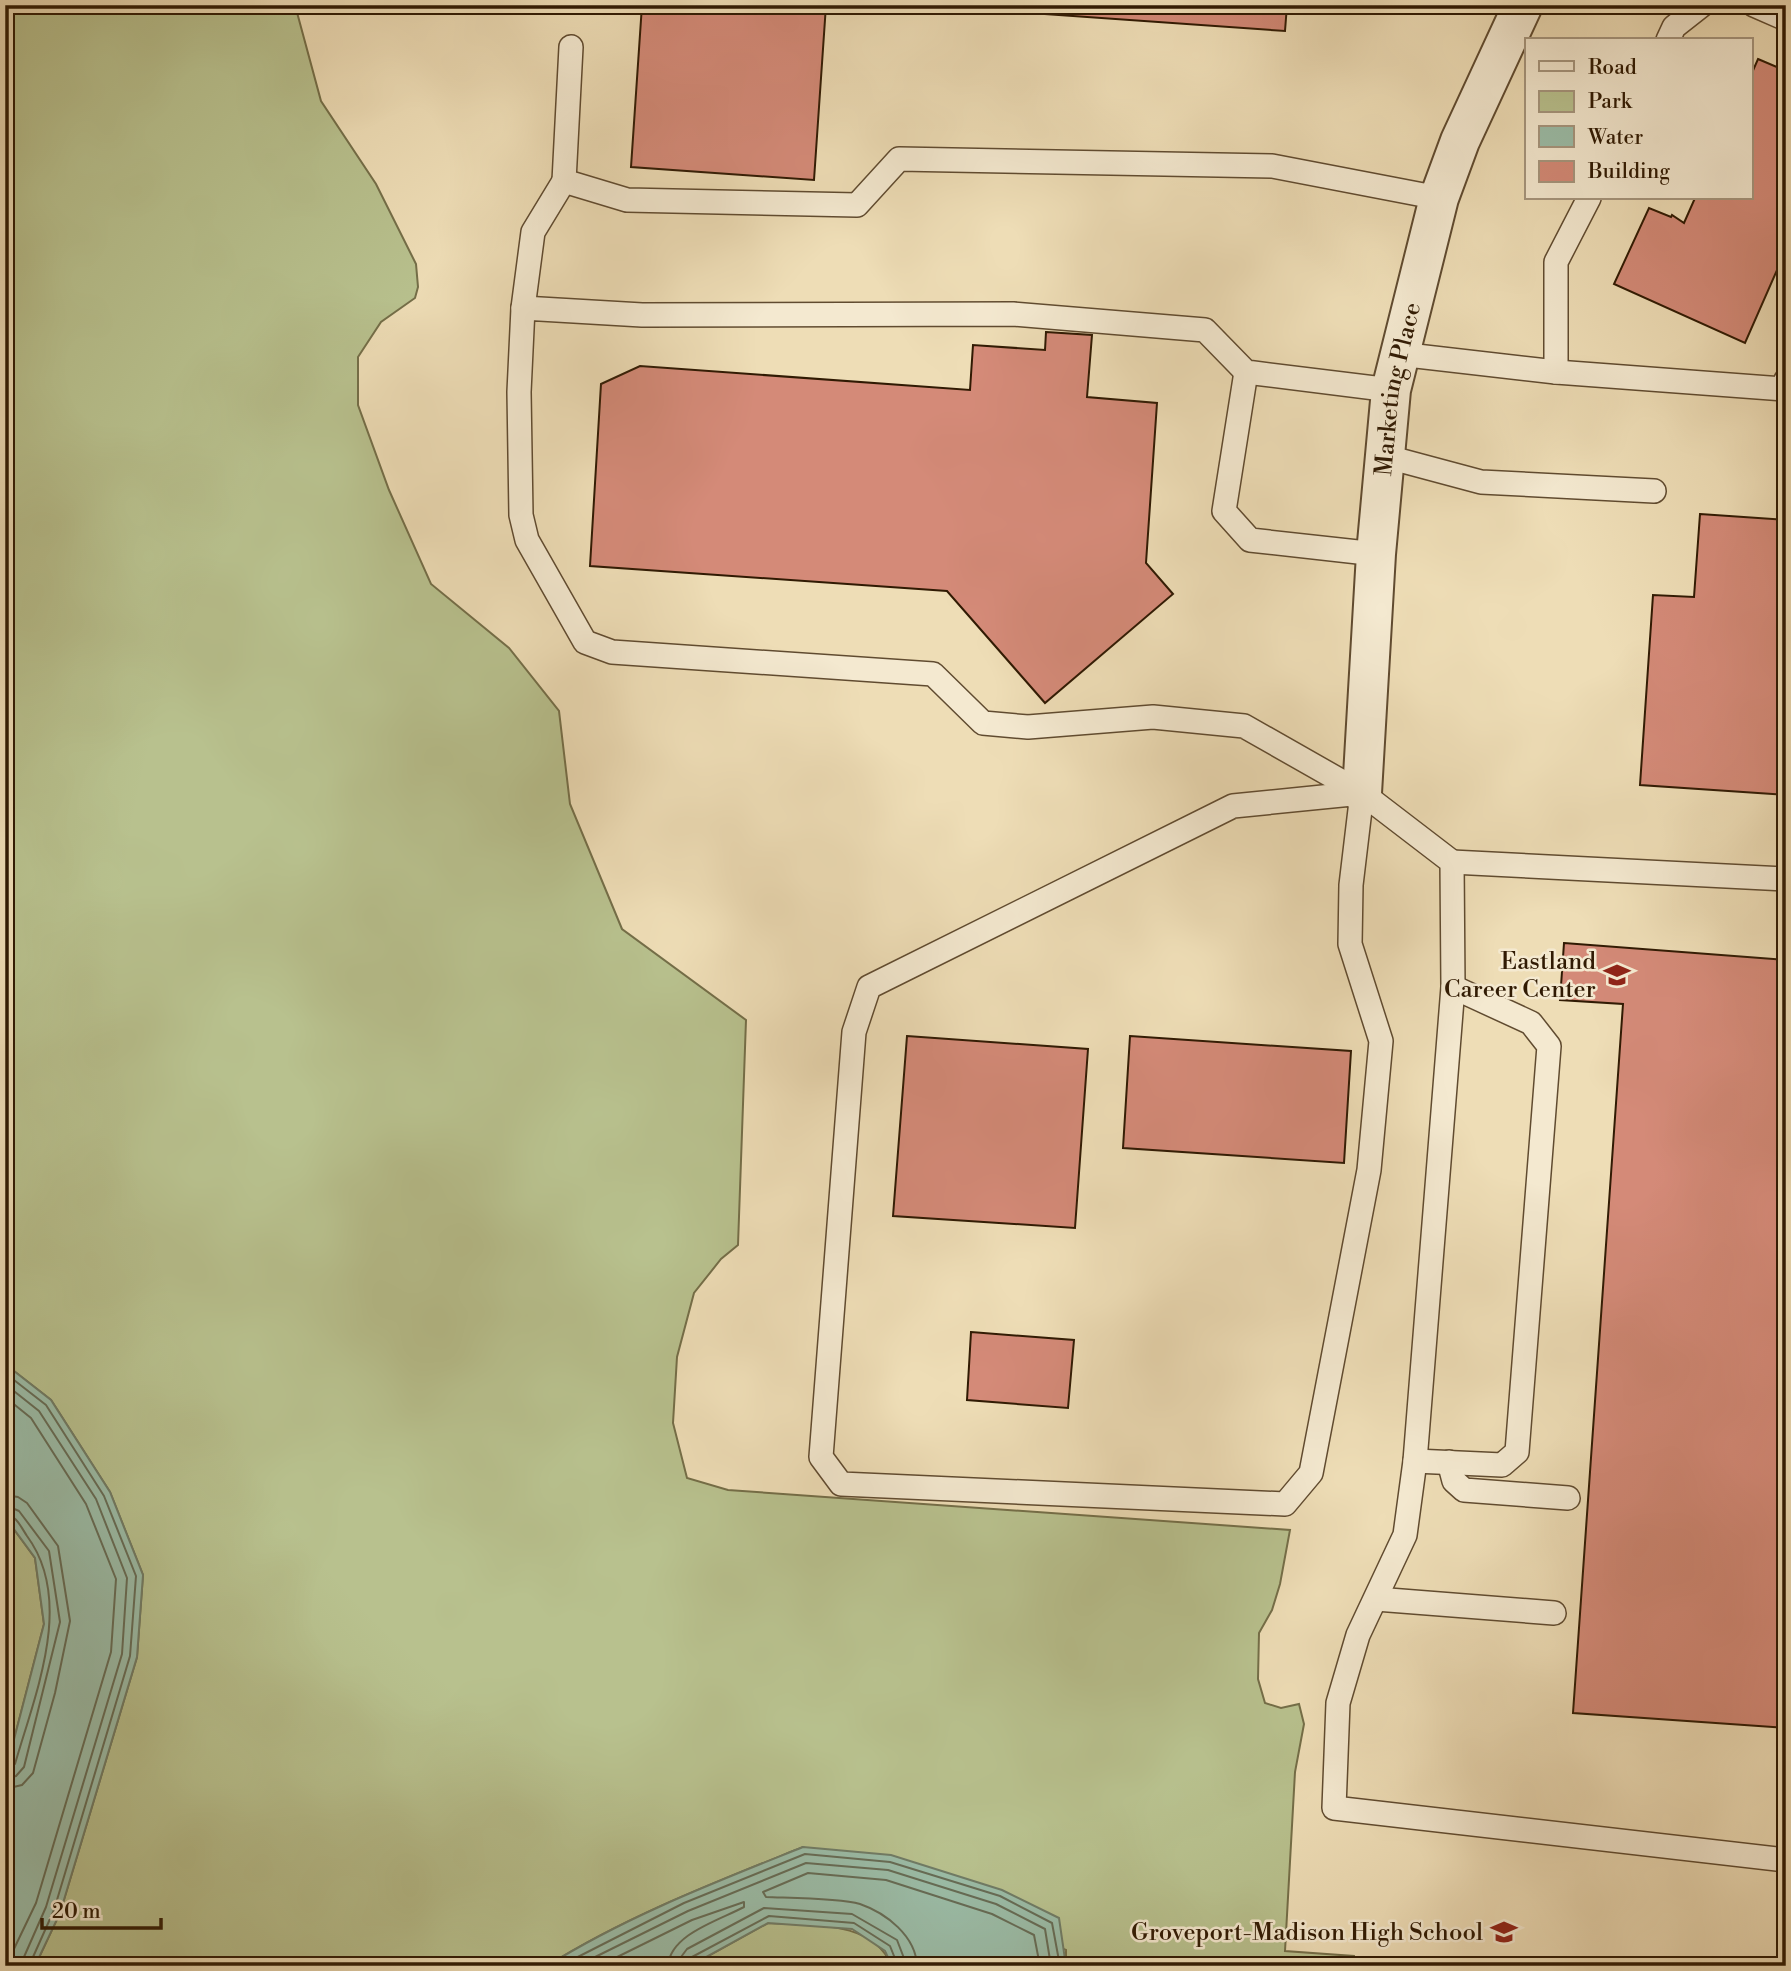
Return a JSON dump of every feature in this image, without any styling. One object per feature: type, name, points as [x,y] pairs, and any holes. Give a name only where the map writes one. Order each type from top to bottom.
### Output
[{"type":"street","name":"Marketing Place","points":[[1362,793],[1376,554],[1384,456],[1395,372],[1439,198],[1460,141],[1524,5]]},
{"type":"lane","points":[[1669,38],[1674,27],[1702,5]]},
{"type":"lane","points":[[1754,5],[1786,19]]},
{"type":"lane","points":[[571,47],[564,181],[533,232],[523,308],[519,391],[521,515],[527,540],[585,642],[612,652],[933,674],[984,723],[1028,727],[1153,717],[1244,726],[1362,793],[1452,862],[1786,880]]},
{"type":"lane","points":[[564,181],[627,200],[857,205],[899,159],[1272,166],[1439,198]]},
{"type":"lane","points":[[1556,372],[1556,262],[1588,200]]},
{"type":"lane","points":[[523,308],[642,315],[1013,314],[1205,330],[1246,372],[1556,372],[1783,389],[1786,380]]},
{"type":"lane","points":[[1246,372],[1224,511],[1250,540],[1376,554]]},
{"type":"lane","points":[[1384,456],[1481,482],[1654,492]]},
{"type":"lane","points":[[1362,793],[1351,885],[1350,944],[1381,1041],[1369,1170],[1311,1473],[1285,1504],[841,1484],[821,1457],[854,1032],[869,987],[1233,806],[1362,793]]},
{"type":"lane","points":[[1452,862],[1453,987],[1415,1461],[1405,1535],[1358,1635],[1338,1703],[1334,1808],[1786,1860]]},
{"type":"lane","points":[[1415,1461],[1502,1465],[1517,1452],[1549,1046],[1531,1023],[1453,987]]},
{"type":"lane","points":[[1448,1462],[1454,1480],[1464,1490],[1568,1498]]},
{"type":"lane","points":[[1376,1599],[1554,1613]]},
{"type":"green space","points":[[5,5],[295,5],[321,101],[376,184],[416,264],[418,287],[415,298],[381,322],[358,357],[358,405],[389,490],[431,584],[509,648],[559,711],[570,804],[622,929],[746,1020],[738,1245],[721,1259],[694,1293],[677,1357],[673,1423],[687,1478],[728,1490],[1290,1530],[1280,1584],[1272,1610],[1259,1633],[1258,1679],[1265,1703],[1281,1708],[1299,1704],[1304,1724],[1295,1772],[1285,1951],[1354,1956],[1356,1966],[1066,1966],[1066,1950],[803,1847],[640,1916],[547,1966],[35,1966],[60,1913],[137,1657],[143,1575],[110,1492],[51,1400],[5,1364]]},
{"type":"green space","points":[[5,1517],[35,1558],[44,1624],[5,1774]]},
{"type":"green space","points":[[768,1923],[839,1928],[855,1933],[870,1940],[883,1951],[892,1966],[690,1966]]},
{"type":"water","points":[[5,1364],[51,1400],[110,1492],[143,1575],[137,1657],[60,1913],[35,1966],[5,1966],[5,1774],[44,1624],[35,1558],[5,1517]]},
{"type":"water","points":[[803,1847],[891,1855],[1002,1890],[1059,1918],[1066,1966],[892,1966],[885,1951],[852,1929],[768,1923],[690,1966],[547,1966],[640,1916]]},
{"type":"building","points":[[642,5],[826,5],[814,180],[631,167]]},
{"type":"building","points":[[916,5],[1287,5],[1285,31]]},
{"type":"building","points":[[1758,59],[1786,71],[1786,274],[1777,270],[1745,343],[1614,284],[1649,208],[1671,217],[1672,215],[1684,223],[1694,200],[1752,200],[1752,73]]},
{"type":"building","points":[[1046,332],[1092,335],[1087,397],[1157,403],[1146,563],[1173,594],[1045,703],[947,591],[590,566],[601,384],[640,366],[970,390],[973,345],[1045,350]]},
{"type":"building","points":[[1700,514],[1786,520],[1786,795],[1640,785],[1653,595],[1694,597]]},
{"type":"building","points":[[1564,943],[1786,960],[1786,1728],[1573,1713],[1623,1004],[1560,1000]]},
{"type":"building","points":[[907,1036],[1088,1049],[1075,1228],[893,1216]]},
{"type":"building","points":[[1130,1036],[1351,1051],[1344,1163],[1123,1148]]},
{"type":"building","points":[[971,1332],[1074,1340],[1068,1408],[967,1400]]},
{"type":"place","name":"Eastland Career Center","points":[[1617,975]]},
{"type":"place","name":"Groveport-Madison High School","points":[[1504,1932]]}]
